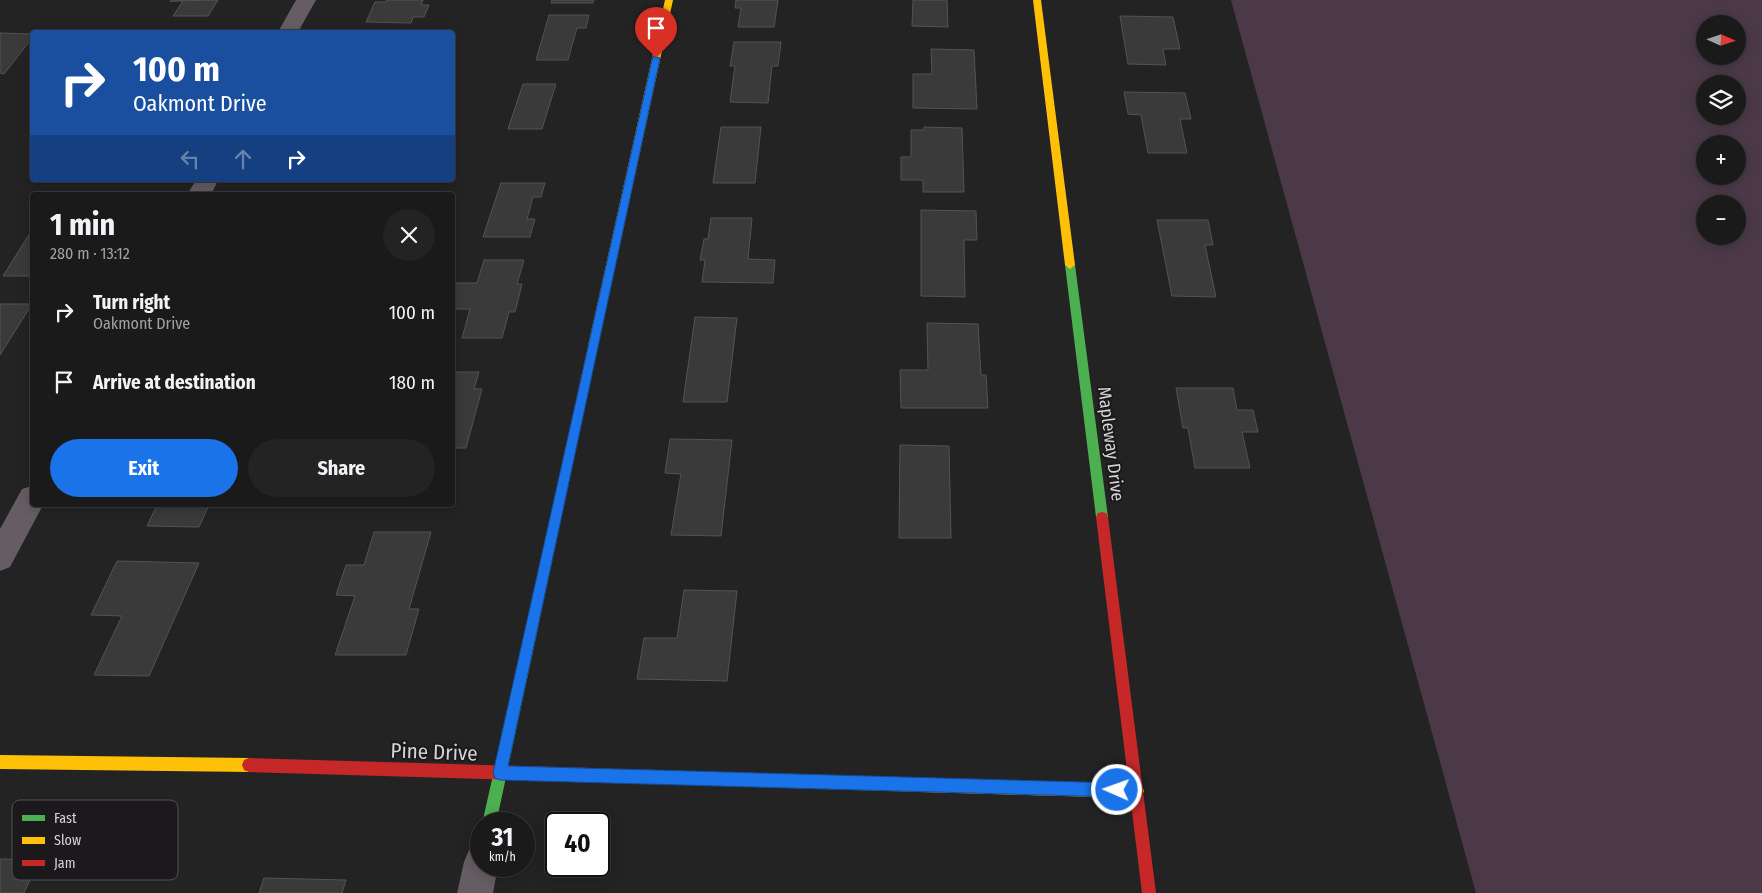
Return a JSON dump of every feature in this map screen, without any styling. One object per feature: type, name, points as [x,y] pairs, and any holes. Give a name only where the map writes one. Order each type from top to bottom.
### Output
[{"type":"street","points":[[289,30],[306,0]]},
{"type":"street","points":[[492,812],[669,0]]},
{"type":"street","name":"Mapleway Drive","points":[[1037,0],[1149,893]]},
{"type":"street","points":[[0,558],[30,502]]},
{"type":"street","name":"Pine Drive","points":[[0,762],[196,762],[500,773],[1137,791]]},
{"type":"street","points":[[475,893],[478,877]]},
{"type":"shaded area","points":[[1231,0],[1762,0],[1762,893],[1476,893]]},
{"type":"building","points":[[218,0],[208,16],[173,16],[183,1],[170,1]]},
{"type":"building","points":[[387,0],[423,0],[421,5],[429,5],[424,17],[413,17],[411,23],[366,22],[375,2],[386,2]]},
{"type":"building","points":[[552,0],[594,0],[593,3],[551,3]]},
{"type":"building","points":[[736,0],[778,0],[774,27],[738,27],[741,8],[735,8]]},
{"type":"building","points":[[913,0],[947,0],[948,27],[912,26]]},
{"type":"building","points":[[549,15],[589,15],[586,28],[577,28],[568,60],[536,60]]},
{"type":"building","points":[[1120,16],[1173,17],[1180,49],[1163,49],[1166,65],[1128,64]]},
{"type":"building","points":[[0,33],[30,34],[30,41],[4,74],[0,73]]},
{"type":"building","points":[[734,42],[781,42],[778,66],[772,66],[768,103],[730,102],[735,66],[730,66]]},
{"type":"building","points":[[931,49],[974,50],[977,109],[913,108],[913,74],[932,74]]},
{"type":"building","points":[[523,84],[556,84],[542,129],[508,129]]},
{"type":"building","points":[[1124,92],[1185,93],[1191,119],[1180,119],[1187,153],[1148,153],[1141,115],[1128,114]]},
{"type":"building","points":[[721,127],[761,127],[755,183],[713,183]]},
{"type":"building","points":[[924,127],[962,128],[964,192],[923,192],[923,180],[901,180],[901,157],[911,157],[911,130],[924,130]]},
{"type":"building","points":[[501,183],[545,183],[541,197],[533,197],[527,219],[535,219],[530,237],[483,237]]},
{"type":"building","points":[[921,210],[976,211],[977,240],[964,240],[965,297],[921,296]]},
{"type":"building","points":[[711,218],[752,218],[748,259],[775,260],[773,283],[702,282],[705,260],[700,260],[704,239],[708,239]]},
{"type":"building","points":[[1157,220],[1208,220],[1213,245],[1205,245],[1216,297],[1172,296]]},
{"type":"building","points":[[30,233],[30,276],[3,276]]},
{"type":"building","points":[[484,260],[524,260],[517,284],[522,284],[515,312],[509,312],[502,338],[462,338],[470,309],[455,309],[455,283],[477,283]]},
{"type":"building","points":[[0,304],[30,304],[30,307],[0,355]]},
{"type":"building","points":[[695,317],[737,318],[727,402],[683,402]]},
{"type":"building","points":[[927,323],[978,324],[981,375],[986,375],[988,408],[901,408],[900,370],[928,370]]},
{"type":"building","points":[[455,372],[479,372],[474,389],[482,389],[466,448],[455,448]]},
{"type":"building","points":[[1176,388],[1233,388],[1237,410],[1253,410],[1258,432],[1242,432],[1250,468],[1195,468],[1188,428],[1183,428]]},
{"type":"building","points":[[670,439],[732,440],[721,536],[671,535],[681,474],[665,473]]},
{"type":"building","points":[[900,445],[949,446],[951,538],[899,538]]},
{"type":"building","points":[[156,507],[208,507],[199,527],[147,526]]},
{"type":"building","points":[[374,532],[431,532],[409,609],[419,609],[406,655],[335,655],[355,596],[336,595],[346,565],[364,565]]},
{"type":"building","points":[[117,561],[199,563],[149,676],[94,675],[122,616],[91,615]]},
{"type":"building","points":[[684,590],[737,591],[727,681],[637,679],[644,638],[677,638]]},
{"type":"building","points":[[0,859],[12,859],[12,880],[30,880],[24,893],[0,893]]},
{"type":"building","points":[[264,878],[346,880],[342,893],[259,893]]},
{"type":"traffic: fast","points":[[1070,265],[1102,517]]},
{"type":"traffic: fast","points":[[492,812],[532,628]]},
{"type":"traffic: fast","points":[[624,776],[920,785]]},
{"type":"traffic: slow","points":[[593,346],[669,0]]},
{"type":"traffic: slow","points":[[1037,0],[1070,265]]},
{"type":"traffic: slow","points":[[0,762],[249,765]]},
{"type":"traffic: slow","points":[[920,785],[1137,791]]},
{"type":"traffic: jam","points":[[532,628],[593,346]]},
{"type":"traffic: jam","points":[[1102,517],[1149,893]]},
{"type":"traffic: jam","points":[[249,765],[624,776]]},
{"type":"route","points":[[656,58],[500,773],[1117,790]]}]
